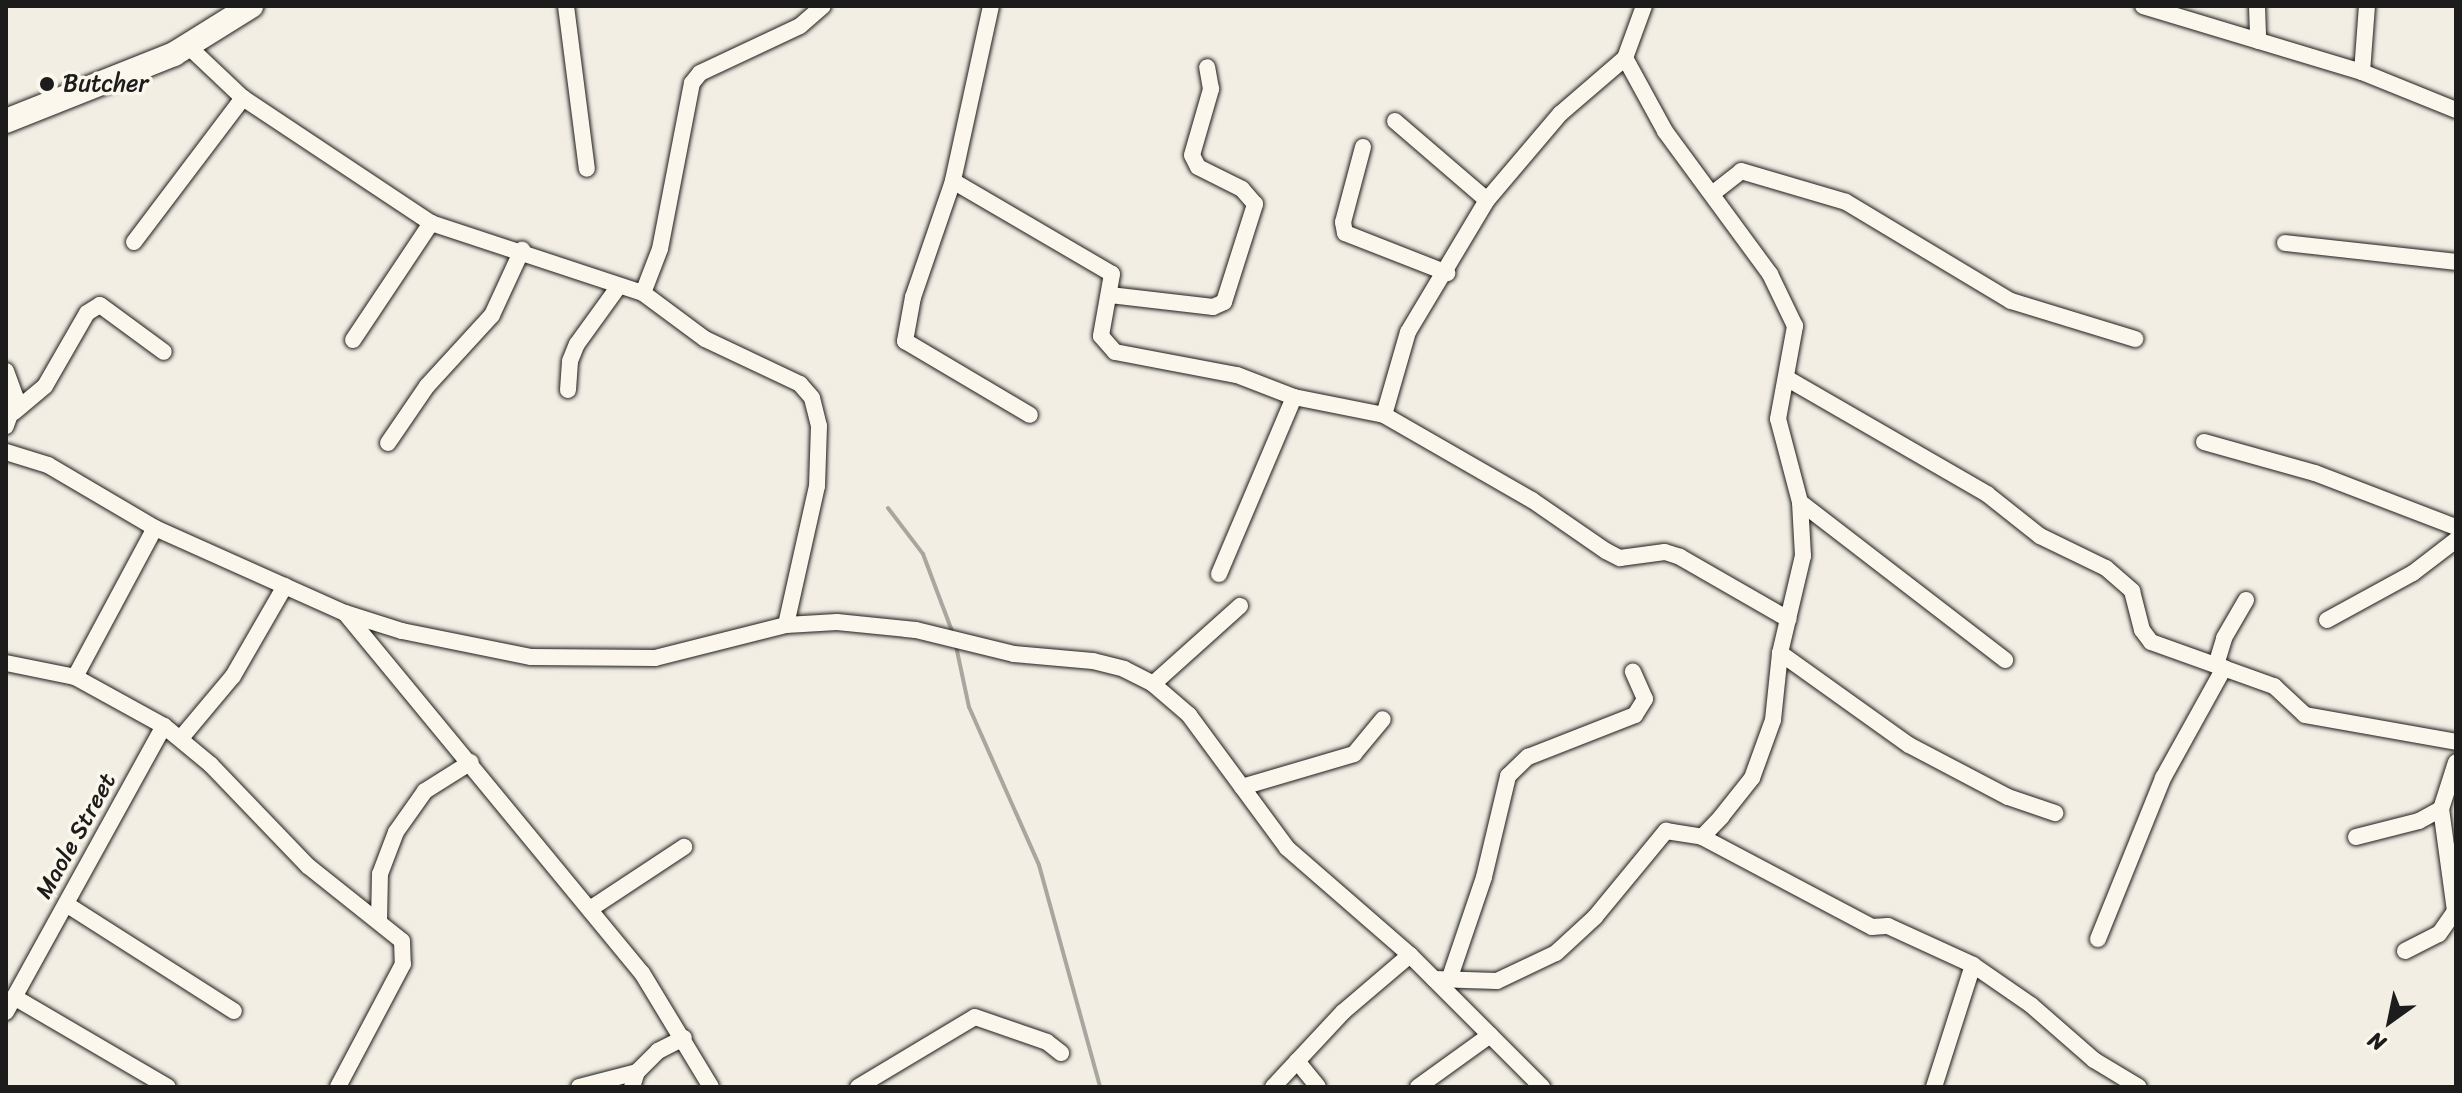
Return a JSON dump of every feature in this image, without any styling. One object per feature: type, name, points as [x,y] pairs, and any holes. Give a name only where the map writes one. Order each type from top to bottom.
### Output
[{"type":"main road","points":[[6,121],[188,46],[251,6]]},
{"type":"street","points":[[566,6],[587,169]]},
{"type":"street","points":[[643,293],[660,249],[692,83],[700,73],[800,26],[823,6]]},
{"type":"street","points":[[991,6],[964,110],[953,181],[913,297],[905,341],[1030,415]]},
{"type":"street","points":[[1384,415],[1408,332],[1447,273],[1487,200],[1560,114],[1625,58],[1644,6]]},
{"type":"street","points":[[2143,6],[2362,72],[2456,110]]},
{"type":"street","points":[[2257,6],[2258,41]]},
{"type":"street","points":[[2362,72],[2367,6]]},
{"type":"street","points":[[188,46],[243,98],[431,223],[522,250],[643,293],[693,331],[800,384],[812,398],[819,426],[817,486],[786,625]]},
{"type":"street","points":[[1625,58],[1665,131],[1787,302],[1795,326],[1788,379],[1778,419],[1800,502],[1803,556],[1780,653],[1773,720],[1761,760],[1738,797],[1702,837]]},
{"type":"street","points":[[1110,295],[1213,307],[1224,302],[1255,204],[1242,189],[1198,167],[1192,155],[1211,89],[1207,67]]},
{"type":"street","points":[[134,242],[243,98]]},
{"type":"street","points":[[1395,121],[1487,200]]},
{"type":"street","points":[[1363,147],[1343,222],[1345,233],[1447,273]]},
{"type":"street","points":[[1712,194],[1741,171],[1846,202],[2011,301],[2135,339]]},
{"type":"street","points":[[953,181],[1036,232],[1101,264],[1112,274],[1101,336],[1115,352],[1237,375],[1294,397],[1384,415],[1532,500],[1606,551],[1620,558],[1665,552],[1680,557],[1788,619]]},
{"type":"street","points":[[353,340],[431,223]]},
{"type":"street","points":[[2285,243],[2456,262]]},
{"type":"street","points":[[388,443],[427,386],[492,315],[522,250]]},
{"type":"street","points":[[568,390],[570,361],[577,344],[619,286]]},
{"type":"street","points":[[10,419],[45,386],[87,313],[100,305],[164,352]]},
{"type":"street","points":[[6,371],[16,398],[10,419]]},
{"type":"street","points":[[1788,379],[1987,494],[2040,536],[2106,568],[2132,591],[2142,630],[2151,642],[2274,686],[2305,715],[2456,742]]},
{"type":"street","points":[[1219,574],[1294,397]]},
{"type":"street","points":[[2204,442],[2315,473],[2456,527]]},
{"type":"street","points":[[6,452],[48,465],[155,528],[345,613],[531,657],[655,658],[786,625],[837,622],[916,630],[1014,654],[1093,661],[1153,684],[1189,715],[1287,848],[1441,980],[1542,1087]]},
{"type":"street","points":[[1800,502],[2005,660]]},
{"type":"street","points":[[75,677],[155,528]]},
{"type":"street","points":[[2327,620],[2413,573],[2456,540]]},
{"type":"street","points":[[181,738],[233,676],[285,586]]},
{"type":"street","points":[[2098,939],[2163,778],[2220,666],[2224,638],[2246,600]]},
{"type":"street","points":[[1153,684],[1240,606]]},
{"type":"street","points":[[345,613],[642,973],[711,1087]]},
{"type":"street","points":[[1780,653],[1909,745],[2008,797],[2055,813]]},
{"type":"street","points":[[6,663],[75,677],[164,726],[181,738],[308,866],[402,941],[403,964],[338,1087]]},
{"type":"street","points":[[1441,980],[1484,877],[1508,776],[1528,757],[1635,715],[1645,699],[1633,672]]},
{"type":"street","points":[[1242,787],[1354,754],[1383,719]]},
{"type":"street","name":"Maole Street","points":[[10,1005],[164,726]]},
{"type":"street","points":[[379,921],[380,874],[396,832],[425,791],[471,762]]},
{"type":"street","points":[[2405,951],[2439,934],[2455,911],[2441,809],[2456,762]]},
{"type":"street","points":[[2356,837],[2419,821],[2441,809]]},
{"type":"street","points":[[1441,980],[1497,981],[1556,953],[1595,917],[1666,831],[1702,837],[1872,927],[1888,926],[1973,965],[2031,1005],[2094,1060],[2139,1087]]},
{"type":"street","points":[[590,909],[684,847]]},
{"type":"street","points":[[66,904],[234,1011]]},
{"type":"street","points":[[1273,1087],[1343,1012],[1410,955]]},
{"type":"street","points":[[1934,1087],[1973,965]]},
{"type":"street","points":[[10,1005],[168,1087]]},
{"type":"street","points":[[860,1087],[975,1017],[1047,1042],[1061,1053]]},
{"type":"street","points":[[1418,1087],[1490,1035]]},
{"type":"street","points":[[579,1087],[635,1080],[658,1051],[684,1038]]},
{"type":"street","points":[[1297,1061],[1318,1087]]},
{"type":"waterway","points":[[888,508],[923,554],[953,634]]},
{"type":"waterway","points":[[956,646],[969,707],[1039,865],[1100,1087]]},
{"type":"place","name":"Butcher","points":[[47,84]]}]
